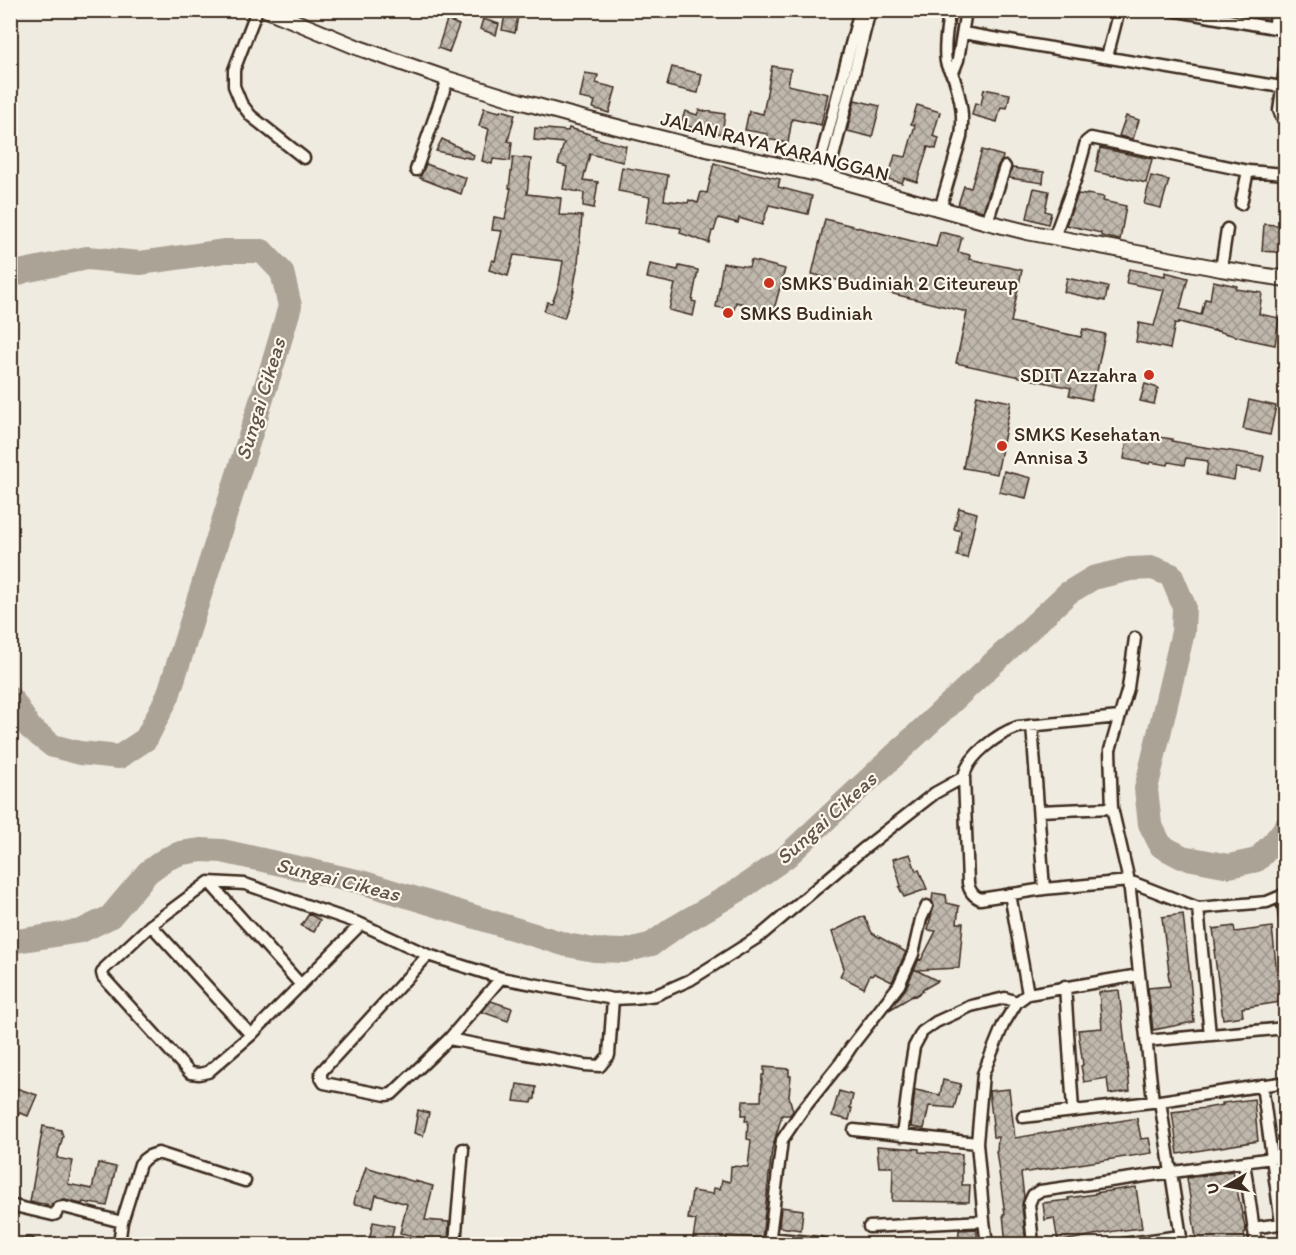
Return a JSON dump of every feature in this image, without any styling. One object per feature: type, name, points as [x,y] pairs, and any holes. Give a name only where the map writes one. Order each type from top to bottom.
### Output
[{"type":"street","points":[[256,10],[234,70],[234,86],[241,103],[251,116],[304,158]]},
{"type":"street","name":"JALAN RAYA KARANGGAN","points":[[267,10],[359,48],[448,79],[570,115],[823,176],[987,222],[1221,269],[1286,279]]},
{"type":"street","points":[[823,176],[860,10]]},
{"type":"street","points":[[823,176],[870,10]]},
{"type":"street","points":[[940,209],[961,138],[962,126],[961,101],[945,56],[949,10]]},
{"type":"street","points":[[952,75],[958,60],[966,10]]},
{"type":"street","points":[[1107,57],[1119,10]]},
{"type":"street","points":[[1171,10],[1280,28],[1277,10]]},
{"type":"street","points":[[963,33],[1281,87]]},
{"type":"street","points":[[1286,63],[1279,110],[1281,118],[1286,121]]},
{"type":"street","points":[[416,170],[448,79]]},
{"type":"street","points":[[1054,237],[1076,178],[1086,142],[1091,138],[1248,171],[1286,174]]},
{"type":"street","points":[[987,222],[1005,167]]},
{"type":"street","points":[[1241,204],[1248,171]]},
{"type":"street","points":[[1221,269],[1227,229]]},
{"type":"street","points":[[1123,1245],[1181,1240],[1146,1041],[1129,881],[1113,808],[1110,750],[1128,688],[1135,638]]},
{"type":"street","points":[[1119,717],[1018,727],[1004,733],[974,756],[968,764],[964,777],[968,883],[975,897],[1129,881],[1198,908],[1267,902],[1284,894],[1286,925]]},
{"type":"street","points":[[1032,725],[1044,889]]},
{"type":"street","points":[[361,924],[251,1035],[208,1072],[199,1074],[190,1073],[103,977],[102,973],[152,925],[209,882],[245,884],[361,924],[428,956],[501,978],[613,999],[656,995],[681,984],[760,936],[862,850],[935,793],[964,777]]},
{"type":"street","points":[[1039,811],[1113,808]]},
{"type":"street","points":[[209,882],[301,985]]},
{"type":"street","points":[[1010,894],[1028,994]]},
{"type":"street","points":[[822,1245],[769,1241],[782,1140],[899,985],[913,954],[921,920],[927,906]]},
{"type":"street","points":[[1198,908],[1210,1035]]},
{"type":"street","points":[[152,925],[251,1035]]},
{"type":"street","points":[[428,956],[321,1072],[324,1083],[386,1095],[392,1094],[449,1039],[501,978]]},
{"type":"street","points":[[987,1245],[977,1143],[983,1074],[1003,1025],[1017,1002],[1028,994],[1139,975]]},
{"type":"street","points":[[1065,986],[1073,1110]]},
{"type":"street","points":[[902,1136],[914,1047],[922,1032],[936,1022],[971,1006],[1005,998],[1017,1002]]},
{"type":"street","points":[[449,1039],[584,1065],[600,1066],[609,1055],[613,999]]},
{"type":"street","points":[[1146,1041],[1286,1028]]},
{"type":"street","points":[[1023,1117],[1286,1082]]},
{"type":"street","points":[[1254,1228],[1283,1223],[1262,1085]]},
{"type":"street","points":[[854,1130],[977,1143]]},
{"type":"street","points":[[455,1245],[463,1149]]},
{"type":"street","points":[[119,1245],[122,1222],[140,1164],[144,1158],[158,1153],[245,1181]]},
{"type":"street","points":[[1034,1245],[1029,1204],[1033,1195],[1040,1191],[1286,1156]]},
{"type":"street","points":[[1244,1162],[1256,1245]]},
{"type":"street","points":[[10,1205],[53,1215],[56,1214],[58,1208],[64,1207],[122,1222]]},
{"type":"street","points":[[869,1227],[984,1221]]},
{"type":"building","points":[[506,10],[519,10],[515,33],[502,30]]},
{"type":"building","points":[[483,19],[499,24],[496,35],[480,29]]},
{"type":"building","points":[[447,20],[459,25],[449,52],[438,48]]},
{"type":"building","points":[[772,66],[791,69],[788,85],[828,94],[821,125],[792,119],[788,143],[767,139],[768,134],[745,130],[749,111],[763,114]]},
{"type":"building","points":[[672,67],[702,74],[698,93],[667,86]]},
{"type":"building","points":[[585,73],[598,75],[596,83],[616,88],[609,113],[593,108],[595,101],[580,98]]},
{"type":"building","points":[[984,89],[1010,94],[1007,108],[1001,107],[997,122],[972,115],[975,103],[981,105]]},
{"type":"building","points":[[855,100],[880,106],[872,137],[847,131]]},
{"type":"building","points":[[917,105],[940,112],[933,136],[939,138],[936,149],[928,147],[917,182],[904,178],[902,183],[888,179],[895,155],[906,157],[915,125],[911,124]]},
{"type":"building","points":[[484,108],[515,114],[508,141],[512,142],[510,161],[493,159],[492,164],[482,161],[489,129],[479,126]]},
{"type":"building","points":[[699,110],[725,114],[722,134],[681,124],[685,111],[697,115]]},
{"type":"building","points":[[1126,116],[1139,120],[1133,139],[1119,136]]},
{"type":"building","points":[[535,128],[568,131],[569,128],[626,146],[623,162],[590,154],[583,180],[598,182],[594,208],[583,206],[584,193],[563,189],[567,167],[558,164],[564,143],[534,140]]},
{"type":"building","points":[[442,139],[474,155],[473,159],[436,151]]},
{"type":"building","points":[[1100,148],[1152,159],[1146,183],[1095,172]]},
{"type":"building","points":[[982,150],[1003,156],[983,211],[958,205],[964,186],[971,188]]},
{"type":"building","points":[[513,157],[531,159],[527,194],[561,198],[559,215],[582,216],[574,291],[564,318],[544,311],[547,302],[552,303],[559,285],[563,261],[514,255],[508,276],[489,270],[492,260],[495,261],[502,231],[492,230],[494,217],[505,219],[511,188],[509,188]]},
{"type":"building","points":[[714,163],[780,179],[778,187],[812,196],[808,214],[769,205],[762,225],[739,218],[738,223],[718,218],[709,243],[680,233],[681,228],[646,223],[650,197],[618,191],[622,167],[668,175],[664,200],[688,203],[689,200],[698,203],[701,192],[707,193]]},
{"type":"building","points":[[426,164],[466,178],[461,194],[420,178]]},
{"type":"building","points":[[1012,168],[1044,172],[1043,183],[1009,178]]},
{"type":"building","points":[[1151,176],[1169,180],[1161,208],[1144,204]]},
{"type":"building","points":[[1034,188],[1049,191],[1045,211],[1051,213],[1048,224],[1027,218]]},
{"type":"building","points":[[1078,194],[1104,197],[1103,201],[1126,206],[1120,240],[1066,225]]},
{"type":"building","points":[[825,219],[936,247],[940,232],[962,237],[958,252],[970,255],[969,259],[1022,270],[1011,322],[1081,337],[1083,329],[1105,334],[1091,400],[1069,395],[1071,388],[956,363],[967,312],[812,274]]},
{"type":"building","points":[[1264,224],[1286,226],[1286,253],[1262,251]]},
{"type":"building","points":[[751,260],[785,269],[773,313],[736,302],[734,310],[716,307],[723,263],[749,267]]},
{"type":"building","points":[[650,264],[678,270],[679,266],[698,270],[692,301],[696,302],[693,316],[669,310],[675,284],[647,278]]},
{"type":"building","points":[[1129,269],[1165,276],[1165,272],[1188,278],[1180,309],[1201,315],[1205,299],[1210,300],[1213,281],[1237,286],[1236,289],[1262,293],[1259,314],[1279,318],[1275,345],[1179,322],[1175,323],[1170,349],[1136,342],[1139,323],[1154,326],[1164,290],[1126,283]]},
{"type":"building","points":[[1067,278],[1108,287],[1105,301],[1064,292]]},
{"type":"building","points":[[1145,384],[1158,388],[1154,404],[1140,401]]},
{"type":"building","points":[[977,395],[1011,402],[997,474],[963,468]]},
{"type":"building","points":[[1249,400],[1276,406],[1270,435],[1243,429]]},
{"type":"building","points":[[1128,433],[1264,456],[1261,471],[1236,468],[1234,480],[1206,475],[1208,461],[1186,458],[1184,465],[1169,462],[1168,465],[1124,459]]},
{"type":"building","points":[[1004,471],[1031,478],[1026,498],[999,492]]},
{"type":"building","points":[[959,508],[977,513],[967,558],[957,556],[961,531],[954,529]]},
{"type":"building","points":[[910,854],[916,871],[919,870],[927,889],[904,897],[899,887],[901,886],[893,859]]},
{"type":"building","points":[[933,893],[946,895],[947,903],[959,906],[957,923],[963,923],[959,968],[916,970],[938,981],[889,1010],[906,988],[919,959],[921,960],[936,931],[928,930],[934,906]]},
{"type":"building","points":[[309,914],[320,920],[314,932],[301,926]]},
{"type":"building","points":[[1183,914],[1194,1022],[1153,1030],[1148,988],[1170,986],[1162,917]]},
{"type":"building","points":[[864,916],[872,933],[906,952],[892,982],[874,973],[870,975],[864,988],[840,976],[844,968],[832,932]]},
{"type":"building","points":[[1234,926],[1235,932],[1272,927],[1280,1002],[1242,1008],[1243,1016],[1223,1019],[1213,929]]},
{"type":"building","points":[[1119,990],[1130,1091],[1109,1094],[1107,1078],[1084,1082],[1078,1030],[1102,1028],[1099,992]]},
{"type":"building","points":[[491,1001],[512,1008],[508,1021],[482,1012]]},
{"type":"building","points":[[764,1067],[789,1069],[789,1076],[791,1076],[789,1096],[793,1111],[790,1115],[782,1115],[772,1149],[762,1238],[727,1236],[726,1245],[706,1242],[706,1245],[692,1245],[696,1220],[688,1219],[692,1191],[713,1194],[714,1188],[720,1189],[722,1180],[730,1182],[731,1166],[748,1167],[751,1140],[747,1139],[746,1115],[742,1115],[743,1101],[761,1101]]},
{"type":"building","points":[[943,1080],[961,1084],[954,1108],[929,1106],[924,1129],[911,1127],[915,1090],[940,1095]]},
{"type":"building","points":[[517,1084],[536,1087],[535,1099],[532,1103],[514,1101]]},
{"type":"building","points":[[10,1086],[37,1095],[28,1116],[20,1113],[10,1133]]},
{"type":"building","points":[[1009,1089],[1015,1138],[1137,1118],[1141,1139],[1149,1138],[1152,1153],[1021,1173],[1026,1245],[1006,1245],[1003,1214],[1005,1214],[996,1151],[998,1137],[993,1137],[989,1091]]},
{"type":"building","points":[[839,1091],[853,1095],[849,1120],[832,1116]]},
{"type":"building","points":[[1254,1099],[1258,1141],[1178,1154],[1172,1112]]},
{"type":"building","points":[[418,1110],[429,1113],[423,1136],[414,1133]]},
{"type":"building","points":[[43,1126],[61,1130],[63,1136],[57,1158],[73,1161],[68,1184],[92,1189],[98,1163],[116,1167],[107,1206],[65,1200],[56,1201],[51,1205],[30,1202]]},
{"type":"building","points":[[877,1146],[919,1149],[919,1152],[962,1154],[962,1185],[970,1185],[969,1202],[892,1201],[893,1167],[879,1167]]},
{"type":"building","points":[[366,1167],[433,1186],[425,1220],[449,1222],[448,1245],[427,1245],[427,1239],[400,1233],[407,1204],[376,1195],[373,1207],[354,1204]]},
{"type":"building","points":[[1233,1171],[1246,1232],[1244,1233],[1246,1245],[1197,1245],[1187,1178]]},
{"type":"building","points":[[1136,1187],[1142,1228],[1058,1242],[1054,1218],[1045,1220],[1043,1203]]},
{"type":"building","points":[[781,1207],[803,1210],[801,1230],[779,1227]]},
{"type":"building","points":[[373,1222],[394,1226],[390,1245],[369,1241]]},
{"type":"building","points":[[977,1229],[977,1245],[958,1245],[959,1230]]},
{"type":"waterway","name":"Sungai Cikeas","points":[[10,277],[24,271],[87,258],[140,263],[225,251],[262,251],[282,272],[290,306],[168,696],[146,739],[119,757],[80,753],[53,746],[30,728],[10,698]]},
{"type":"waterway","name":"Sungai Cikeas","points":[[10,942],[81,931],[110,917],[148,872],[166,859],[181,853],[202,850],[222,851],[361,882],[567,945],[594,950],[625,951],[652,944],[674,928],[739,890],[786,857],[1068,593],[1093,578],[1130,569],[1153,568],[1171,575],[1184,606],[1183,632],[1146,789],[1150,824],[1161,846],[1182,857],[1229,866],[1257,860],[1286,827]]},
{"type":"place","name":"SMKS Budiniah 2 Citeureup","points":[[769,283]]},
{"type":"place","name":"SMKS Budiniah","points":[[728,313]]},
{"type":"place","name":"SDIT Azzahra","points":[[1149,375]]},
{"type":"place","name":"SMKS Kesehatan Annisa 3","points":[[1002,446]]}]
